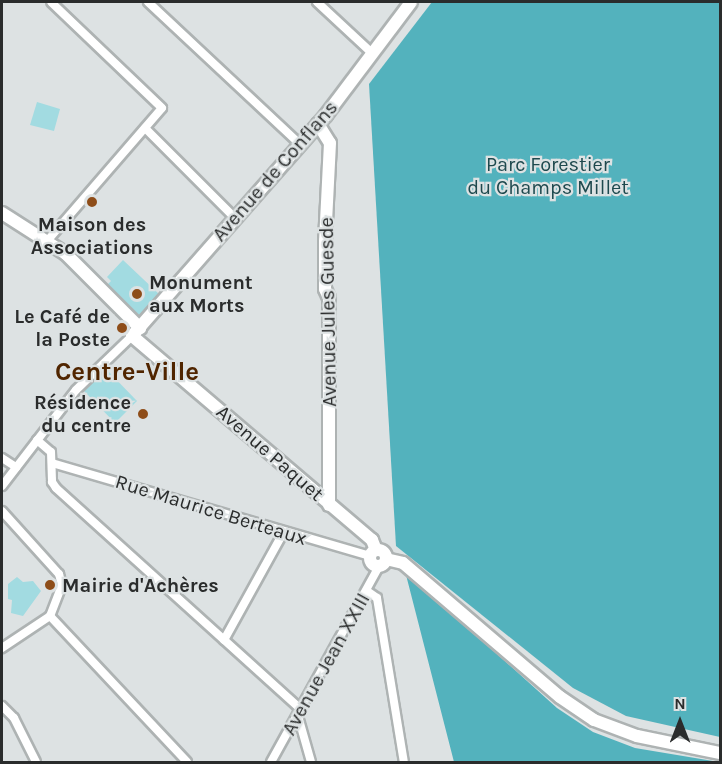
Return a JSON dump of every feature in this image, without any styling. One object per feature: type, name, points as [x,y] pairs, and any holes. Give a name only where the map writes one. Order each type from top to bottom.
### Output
[{"type":"street","points":[[48,240],[162,108],[51,2]]},
{"type":"street","points":[[148,2],[300,144]]},
{"type":"street","points":[[317,2],[373,54]]},
{"type":"street","name":"Avenue de Conflans","points":[[136,332],[318,124],[411,2]]},
{"type":"street","name":"Avenue Jules Guesde","points":[[318,124],[330,143],[325,241],[325,289],[329,298],[329,505]]},
{"type":"street","points":[[145,128],[235,218]]},
{"type":"street","name":"Avenue Paquet","points":[[2,213],[48,240],[136,332],[329,505],[372,540],[378,557]]},
{"type":"street","points":[[2,486],[76,390],[136,332]]},
{"type":"street","points":[[37,440],[51,452],[52,482],[56,488],[224,640],[300,713],[311,762]]},
{"type":"street","points":[[2,458],[16,467]]},
{"type":"street","name":"Rue Maurice Berteaux","points":[[52,463],[283,533],[378,557]]},
{"type":"street","points":[[2,511],[62,580],[50,616],[2,648]]},
{"type":"street","points":[[224,640],[283,533]]},
{"type":"street","points":[[378,557],[403,562],[560,697],[594,720],[637,736],[720,753]]},
{"type":"street","name":"Avenue Jean XXIII","points":[[271,762],[367,591],[378,557]]},
{"type":"street","points":[[367,591],[376,598],[404,762]]},
{"type":"street","points":[[50,616],[187,762]]},
{"type":"street","points":[[2,706],[16,722],[36,762]]},
{"type":"shaded area","points":[[37,102],[60,109],[54,131],[30,125]]},
{"type":"shaded area","points":[[123,260],[160,295],[140,316],[106,286],[111,281],[107,277]]},
{"type":"shaded area","points":[[106,369],[137,401],[115,423],[84,391]]},
{"type":"shaded area","points":[[17,577],[23,582],[33,581],[41,591],[23,616],[11,613],[12,600],[8,599],[8,584]]},
{"type":"green space","name":"Parc Forestier du Champs Millet","points":[[432,2],[720,2],[720,737],[626,716],[573,688],[396,546],[369,84]]},
{"type":"green space","points":[[405,571],[557,708],[593,732],[635,748],[719,762],[454,762]]},
{"type":"place","name":"Maison des Associations","points":[[92,202]]},
{"type":"place","name":"Monument aux Morts","points":[[137,294]]},
{"type":"place","name":"Le Café de la Poste","points":[[122,328]]},
{"type":"place","name":"Résidence du centre","points":[[143,414]]},
{"type":"place","name":"Mairie d'Achères","points":[[50,585]]},
{"type":"district","name":"Centre-Ville","points":[[127,372]]}]
